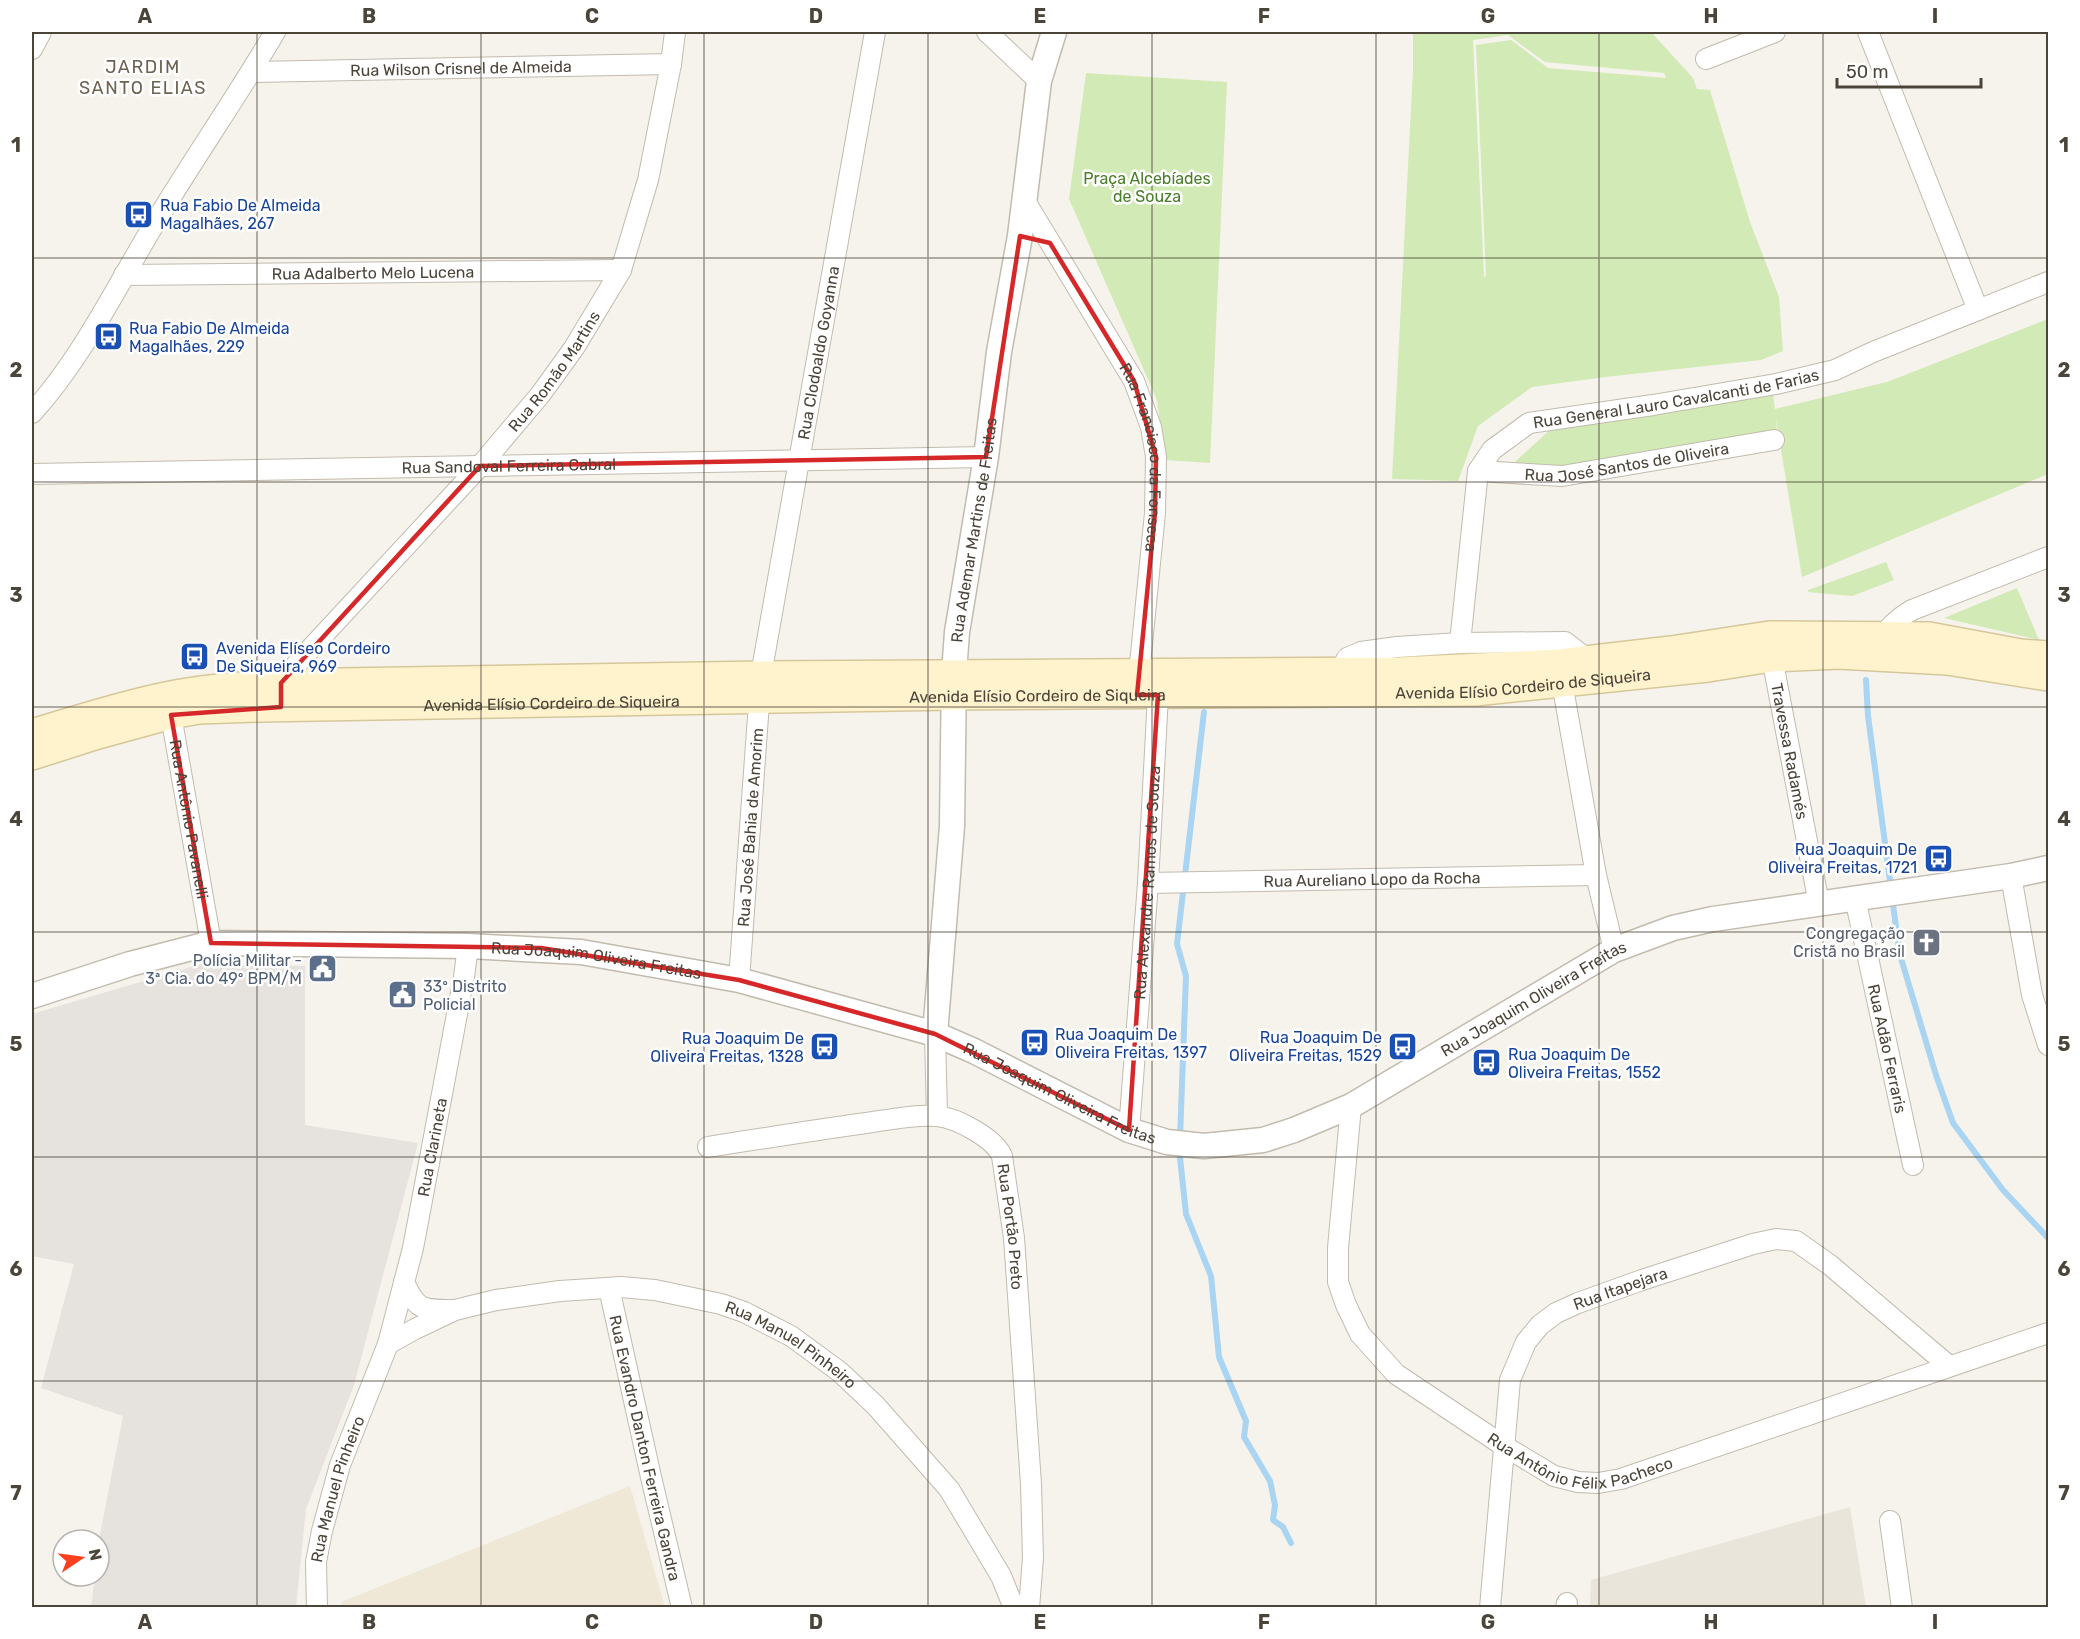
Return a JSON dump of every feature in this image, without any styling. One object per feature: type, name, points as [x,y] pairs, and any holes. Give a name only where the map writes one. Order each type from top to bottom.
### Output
[{"type":"main road","name":"Avenida Elísio Cordeiro de Siqueira","points":[[32,756],[98,735],[169,706],[227,687],[281,695],[760,687],[1148,684],[1475,692],[1560,673],[1587,659],[1671,650],[1770,646],[1879,646],[1929,636],[2021,653],[2049,655]]},
{"type":"main road","name":"Avenida Elísio Cordeiro de Siqueira","points":[[1148,684],[1341,672],[1455,669],[1560,673],[1708,668],[1770,646]]},
{"type":"main road","name":"Avenida Elísio Cordeiro de Siqueira","points":[[1879,646],[1947,662],[2049,677]]},
{"type":"main road","name":"Avenida Elísio Cordeiro de Siqueira","points":[[32,733],[97,713],[169,706]]},
{"type":"street","points":[[32,49],[41,32]]},
{"type":"street","points":[[32,413],[49,394],[77,354],[158,217],[275,32]]},
{"type":"street","name":"Rua Romão Martins","points":[[281,695],[322,634],[480,466],[540,395],[574,348],[621,270],[648,180],[671,64],[675,32]]},
{"type":"street","name":"Rua Clodoaldo Goyanna","points":[[760,687],[876,32]]},
{"type":"street","points":[[987,32],[1039,81]]},
{"type":"street","name":"Rua Ademar Martins de Freitas","points":[[935,1034],[952,826],[957,632],[986,457],[999,352],[1020,236],[1039,81],[1054,32]]},
{"type":"street","points":[[1706,59],[1774,32]]},
{"type":"street","points":[[1868,32],[1978,310]]},
{"type":"street","name":"Rua Wilson Crisnel de Almeida","points":[[251,72],[671,64]]},
{"type":"street","name":"Rua Francisco da Fonseca","points":[[1025,201],[1134,381],[1150,427],[1156,458],[1148,684]]},
{"type":"street","points":[[1020,236],[1050,243]]},
{"type":"street","name":"Rua Adalberto Melo Lucena","points":[[124,275],[621,270]]},
{"type":"street","name":"Rua General Lauro Cavalcanti de Farias","points":[[1478,471],[1492,450],[1529,423],[1776,384],[1834,370],[1873,352],[2049,282]]},
{"type":"street","name":"Rua José Santos de Oliveira","points":[[1478,471],[1562,476],[1774,440]]},
{"type":"street","name":"Rua Sandoval Ferreira Cabral","points":[[32,474],[986,457]]},
{"type":"street","points":[[1460,643],[1478,471]]},
{"type":"street","points":[[1879,646],[1895,621],[1912,610],[2049,557]]},
{"type":"street","points":[[1341,672],[1347,658],[1361,652],[1460,643],[1565,642],[1587,659]]},
{"type":"street","name":"Travessa Radamés","points":[[1770,646],[1819,904]]},
{"type":"street","points":[[1560,673],[1596,875],[1614,950]]},
{"type":"street","name":"Rua Alexandre Ramos de Souza","points":[[1137,1133],[1156,883],[1148,684]]},
{"type":"street","name":"Rua José Bahia de Amorim","points":[[739,980],[760,687]]},
{"type":"street","name":"Rua Antônio Pavanelli","points":[[169,706],[211,943]]},
{"type":"street","name":"Rua Joaquim Oliveira Freitas","points":[[32,996],[130,964],[211,943],[468,946],[581,952],[739,980],[935,1034],[974,1051],[1137,1133],[1188,1146],[1204,1146],[1263,1140],[1294,1130],[1351,1106],[1614,950],[1673,928],[1713,919],[2011,876],[2049,868]]},
{"type":"street","name":"Rua Aureliano Lopo da Rocha","points":[[1156,883],[1596,875]]},
{"type":"street","points":[[2011,876],[2032,995],[2049,1045]]},
{"type":"street","name":"Rua Adão Ferraris","points":[[1866,897],[1913,1165]]},
{"type":"street","name":"Rua Clarineta","points":[[388,1344],[421,1207],[468,946]]},
{"type":"street","points":[[935,1034],[937,1116]]},
{"type":"street","name":"Rua Antônio Félix Pacheco","points":[[1351,1106],[1338,1248],[1338,1282],[1360,1334],[1396,1374],[1504,1446],[1554,1476],[1578,1482],[1598,1483],[1621,1479],[2049,1333]]},
{"type":"street","name":"Rua Portão Preto","points":[[708,1147],[884,1120],[937,1116],[951,1120],[985,1137],[999,1149],[1002,1156],[1014,1239],[1031,1484],[1033,1558],[1029,1608]]},
{"type":"street","name":"Rua Itapejara","points":[[1490,1608],[1510,1380],[1526,1342],[1540,1325],[1556,1313],[1642,1280],[1753,1244],[1776,1239],[1796,1241],[1949,1366]]},
{"type":"street","name":"Rua Manuel Pinheiro","points":[[404,1282],[412,1300],[418,1306],[432,1310],[455,1310]]},
{"type":"street","name":"Rua Manuel Pinheiro","points":[[317,1608],[316,1563],[322,1531],[340,1465],[388,1344],[455,1310],[496,1300],[560,1291],[609,1288],[655,1290],[744,1311],[791,1336],[840,1372],[876,1406],[949,1489],[1001,1576],[1014,1608]]},
{"type":"street","name":"Rua Evandro Danton Ferreira Gandra","points":[[609,1288],[682,1608]]},
{"type":"street","points":[[1890,1521],[1902,1608]]},
{"type":"street","points":[[1001,1576],[1023,1570],[1033,1558]]},
{"type":"highlighted area","points":[[1020,236],[1050,243],[1134,381],[1156,457],[1155,513],[1137,695],[1158,695],[1129,1130],[935,1034],[739,980],[541,948],[211,943],[171,715],[281,707],[281,683],[480,466],[986,457]]},
{"type":"shaded area","points":[[201,964],[305,966],[305,1125],[418,1143],[354,1385],[306,1509],[296,1607],[91,1607],[93,1588],[111,1588],[111,1528],[101,1528],[123,1416],[41,1388],[74,1264],[32,1256],[32,1014]]},
{"type":"shaded area","points":[[630,1486],[665,1607],[342,1607],[341,1602]]},
{"type":"shaded area","points":[[1850,1507],[1866,1607],[1590,1607],[1591,1580]]},
{"type":"green space","points":[[1413,32],[1651,32],[1693,78],[1697,89],[1710,90],[1750,222],[1779,297],[1783,351],[1761,360],[1532,387],[1478,426],[1458,481],[1392,479]],"holes":[[[1508,35],[1545,62],[1664,73],[1666,78],[1548,68],[1511,40],[1476,45],[1486,276],[1484,277],[1473,40]]]},
{"type":"green space","name":"Praça Alcebíades de Souza","points":[[1086,73],[1227,82],[1210,463],[1165,460],[1157,400],[1069,199]]},
{"type":"green space","points":[[2048,319],[2048,474],[1802,577],[1776,419],[1777,433],[1560,471],[1506,470],[1552,428],[1772,387],[1775,409],[1887,382]]},
{"type":"green space","points":[[1886,562],[1894,580],[1852,596],[1808,592],[1808,590]]},
{"type":"green space","points":[[2017,588],[2039,640],[1944,618]]},
{"type":"waterway","points":[[1866,680],[1868,716],[1891,888]]},
{"type":"waterway","points":[[1180,1138],[1186,976],[1177,944],[1204,712]]},
{"type":"waterway","points":[[1892,898],[1900,955],[1953,1123],[2003,1190],[2048,1238]]},
{"type":"waterway","points":[[1179,1148],[1186,1214],[1211,1276],[1219,1357],[1246,1421],[1244,1437],[1270,1481],[1275,1505],[1273,1520],[1283,1527],[1291,1543]]},
{"type":"place","name":"Rua Fabio De Almeida Magalhães, 267","points":[[139,214]]},
{"type":"place","name":"Rua Fabio De Almeida Magalhães, 229","points":[[108,337]]},
{"type":"place","name":"Avenida Elíseo Cordeiro De Siqueira, 969","points":[[195,657]]},
{"type":"place","name":"Rua Joaquim De Oliveira Freitas, 1721","points":[[1938,858]]},
{"type":"place","name":"Congregação Cristã no Brasil","points":[[1926,942]]},
{"type":"place","name":"Polícia Militar - 3ª Cia. do 49º BPM/M","points":[[323,969]]},
{"type":"place","name":"33º Distrito Policial","points":[[402,995]]},
{"type":"place","name":"Rua Joaquim De Oliveira Freitas, 1397","points":[[1034,1043]]},
{"type":"place","name":"Rua Joaquim De Oliveira Freitas, 1529","points":[[1403,1046]]},
{"type":"place","name":"Rua Joaquim De Oliveira Freitas, 1328","points":[[825,1047]]},
{"type":"place","name":"Rua Joaquim De Oliveira Freitas, 1552","points":[[1487,1063]]},
{"type":"district","name":"JARDIM SANTO ELIAS","points":[[143,77]]}]
